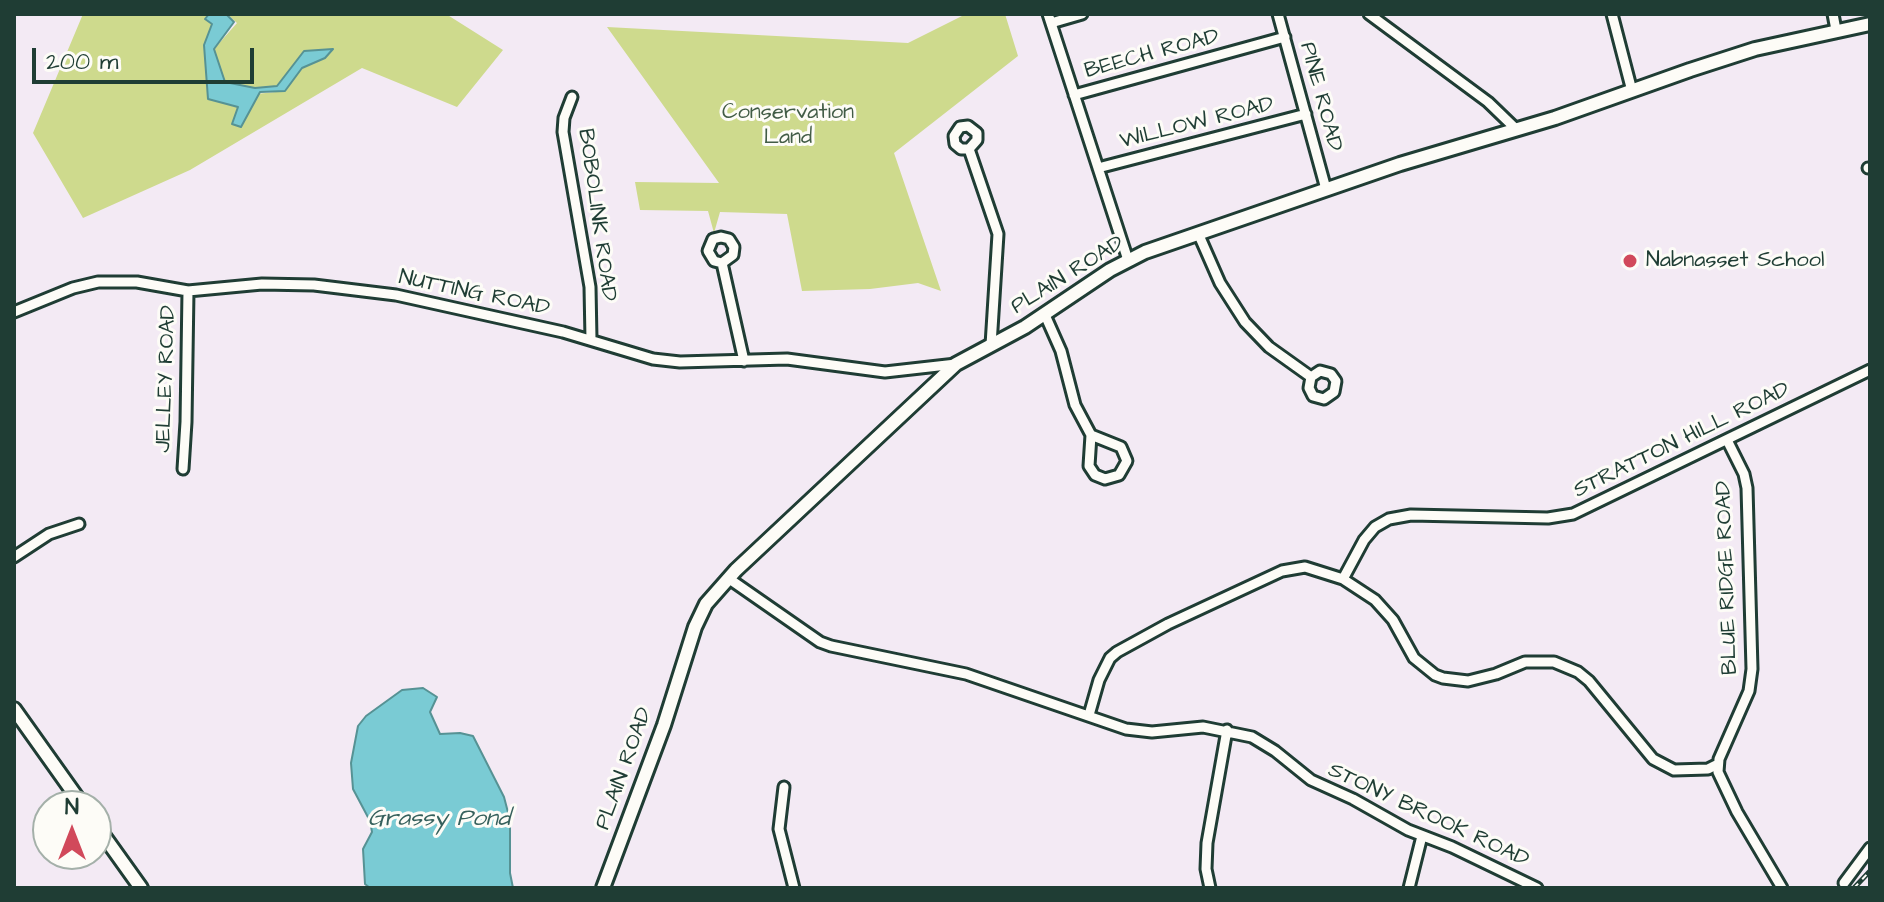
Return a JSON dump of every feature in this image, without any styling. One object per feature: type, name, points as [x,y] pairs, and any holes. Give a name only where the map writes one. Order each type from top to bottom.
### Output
[{"type":"main road","name":"PLAIN ROAD","points":[[603,888],[664,725],[695,627],[706,604],[728,578],[956,364],[1045,315],[1128,260],[1198,233],[1755,49],[1870,24]]},
{"type":"main road","points":[[14,709],[72,790]]},
{"type":"main road","points":[[112,847],[141,888]]},
{"type":"street","points":[[1082,14],[1050,18],[1128,260]]},
{"type":"street","name":"PINE ROAD","points":[[1278,14],[1326,189]]},
{"type":"street","points":[[1369,14],[1455,76],[1517,130]]},
{"type":"street","points":[[1612,14],[1632,91]]},
{"type":"street","points":[[1833,14],[1836,30]]},
{"type":"street","name":"BEECH ROAD","points":[[1074,95],[1285,37]]},
{"type":"street","name":"BOBOLINK ROAD","points":[[572,97],[564,118],[563,132],[590,287],[591,339]]},
{"type":"street","name":"WILLOW ROAD","points":[[1098,168],[1306,114]]},
{"type":"street","points":[[969,149],[998,234],[991,345]]},
{"type":"street","points":[[1198,233],[1215,273],[1238,314],[1269,347],[1311,377]]},
{"type":"street","points":[[722,263],[744,361]]},
{"type":"street","name":"NUTTING ROAD","points":[[14,312],[73,288],[98,282],[137,282],[188,291],[262,284],[335,286],[396,295],[591,339],[653,359],[680,362],[787,359],[885,372],[956,364]]},
{"type":"street","name":"JELLEY ROAD","points":[[183,469],[188,291]]},
{"type":"street","points":[[1045,315],[1061,351],[1071,396],[1091,435],[1088,461],[1091,471],[1105,479],[1119,475],[1127,461],[1124,451],[1117,443],[1091,435]]},
{"type":"street","points":[[928,368],[938,380]]},
{"type":"street","name":"STRATTON HILL ROAD","points":[[1343,579],[1364,540],[1375,527],[1389,519],[1411,515],[1566,516],[1870,370]]},
{"type":"street","name":"BLUE RIDGE ROAD","points":[[1718,764],[1746,699],[1752,669],[1747,488],[1744,474],[1727,440]]},
{"type":"street","points":[[14,557],[49,534],[79,524]]},
{"type":"street","points":[[1089,715],[1104,668],[1110,658],[1128,645],[1282,571],[1305,567],[1343,579],[1375,600],[1388,612],[1414,658],[1435,675],[1468,681],[1525,662],[1554,662],[1589,681],[1653,759],[1674,770],[1708,769],[1718,764],[1728,796],[1782,888]]},
{"type":"street","name":"STONY BROOK ROAD","points":[[728,578],[820,642],[966,674],[1135,731],[1197,727],[1227,730],[1259,741],[1311,780],[1422,836],[1537,888]]},
{"type":"street","points":[[1210,888],[1206,869],[1207,843],[1227,730]]},
{"type":"street","points":[[784,787],[779,829],[794,888]]},
{"type":"street","points":[[1409,888],[1422,836]]},
{"type":"street","points":[[1843,886],[1870,848]]},
{"type":"green space","points":[[83,14],[209,14],[205,19],[212,24],[204,45],[208,99],[285,91],[302,68],[325,58],[332,50],[304,51],[277,86],[255,88],[225,82],[214,49],[237,23],[227,14],[446,14],[503,50],[457,107],[362,68],[190,170],[83,218],[33,133]]},
{"type":"green space","name":"Conservation Land","points":[[966,14],[1005,14],[1018,56],[894,153],[941,291],[918,283],[870,289],[802,291],[787,214],[720,212],[714,233],[708,211],[640,210],[635,182],[719,183],[607,27],[908,43]]},
{"type":"water","points":[[209,14],[226,14],[234,22],[214,49],[225,82],[255,88],[277,86],[304,51],[333,49],[325,58],[302,68],[285,91],[260,92],[241,127],[232,124],[238,107],[208,99],[204,45],[212,24],[205,19]]},
{"type":"water","name":"Grassy Pond","points":[[423,688],[437,697],[430,712],[440,734],[473,736],[504,797],[510,820],[513,888],[370,888],[365,884],[363,849],[372,832],[370,821],[353,789],[351,763],[358,726],[366,716],[402,690]]},
{"type":"railway","points":[[1854,888],[1870,871]]},
{"type":"place","name":"Nabnasset School","points":[[1630,261]]}]
